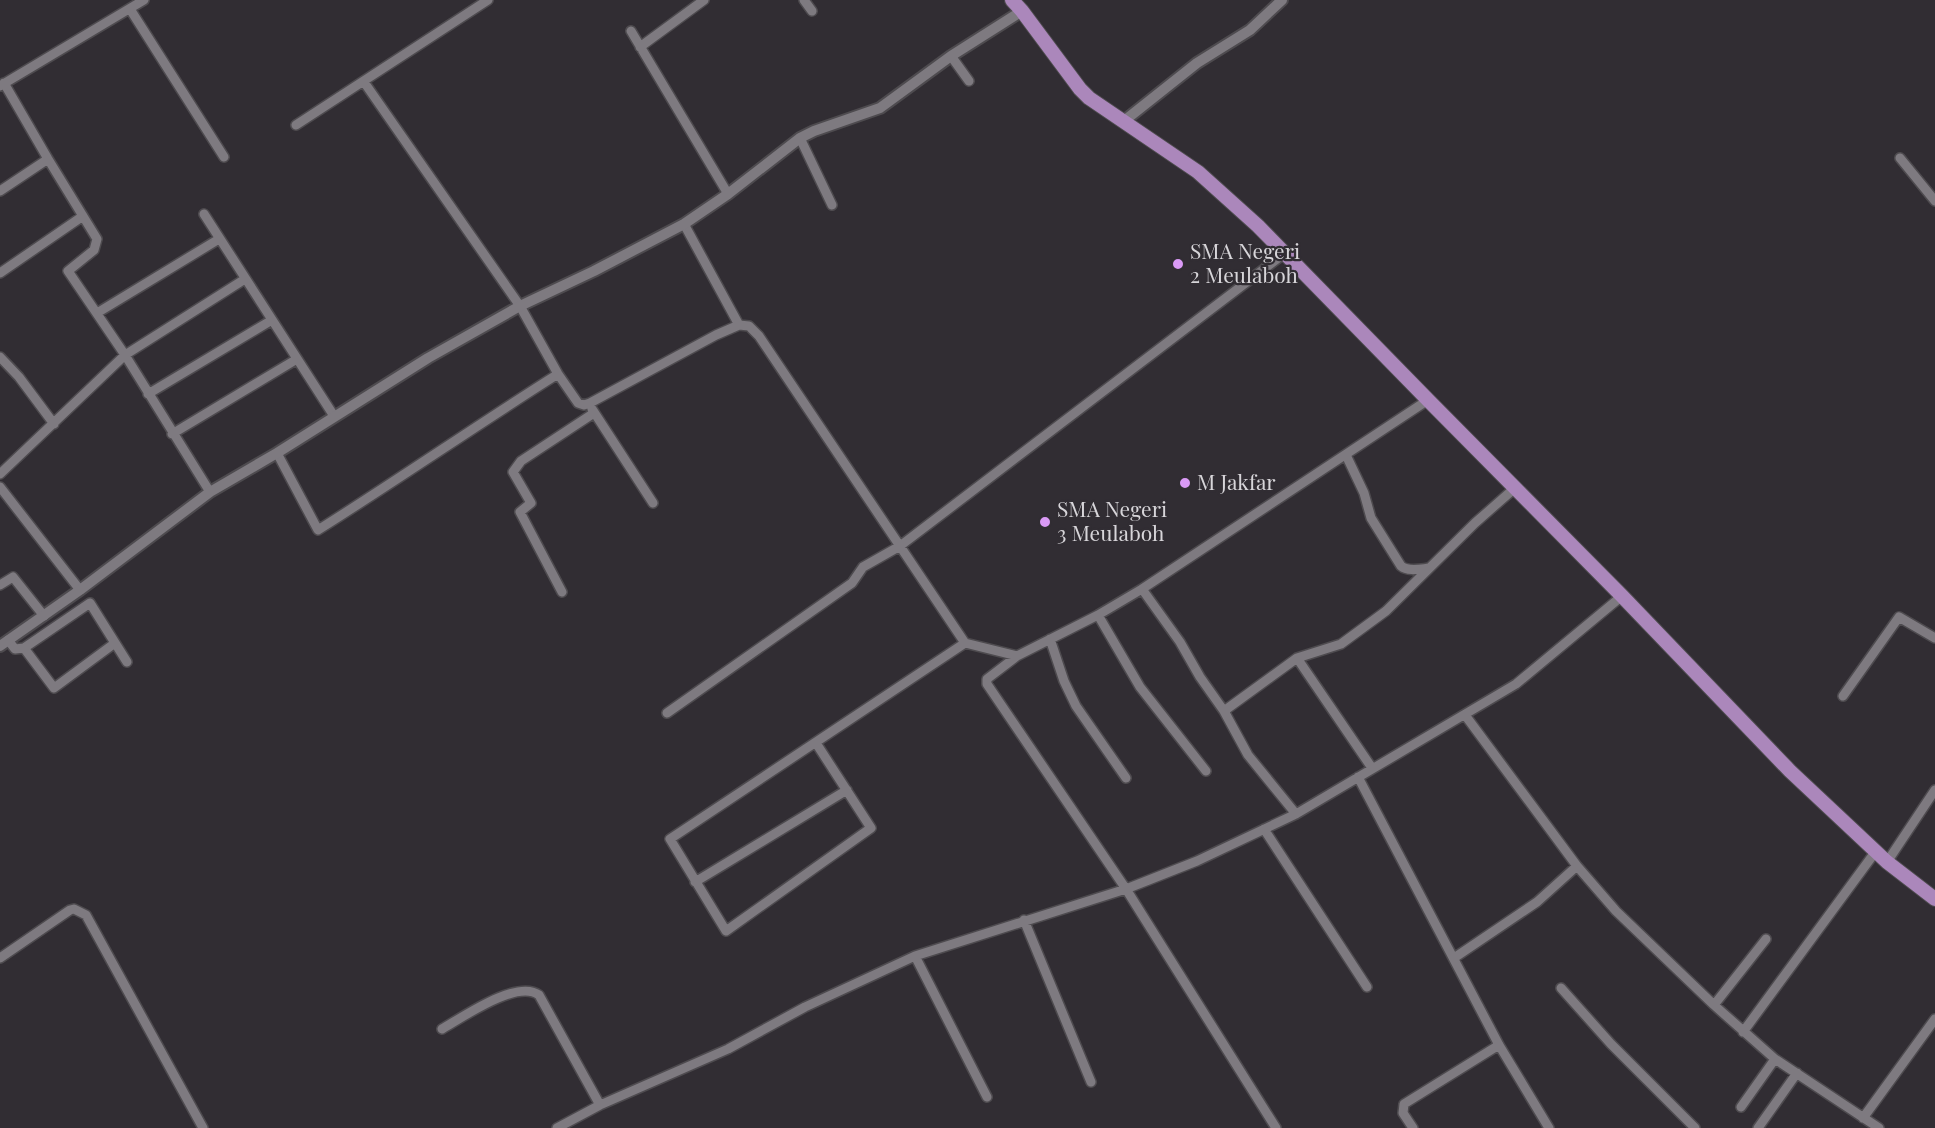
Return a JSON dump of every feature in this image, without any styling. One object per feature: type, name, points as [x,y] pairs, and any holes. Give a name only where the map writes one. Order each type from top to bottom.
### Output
[{"type":"main road","points":[[1012,0],[1089,98],[1198,171],[1258,226],[1516,487],[1790,771],[1887,862],[1935,899]]},
{"type":"street","points":[[144,0],[2,85],[97,239],[97,244],[90,254],[68,271],[125,355],[210,492]]},
{"type":"street","points":[[640,47],[704,0]]},
{"type":"street","points":[[804,0],[812,11]]},
{"type":"street","points":[[1124,121],[1197,63],[1250,30],[1282,0]]},
{"type":"street","points":[[296,125],[485,1]]},
{"type":"street","points":[[130,9],[224,157]]},
{"type":"street","points":[[127,662],[90,603],[24,648],[15,649],[4,643],[80,590],[210,492],[463,338],[520,306],[684,224],[728,194],[800,138],[880,108],[951,56],[1022,11]]},
{"type":"street","points":[[631,31],[728,194]]},
{"type":"street","points":[[951,56],[969,81]]},
{"type":"street","points":[[364,82],[520,306],[558,374],[578,403],[590,404],[716,335],[739,325],[749,326],[759,336],[966,644],[1017,656]]},
{"type":"street","points":[[800,138],[832,205]]},
{"type":"street","points":[[1900,158],[1935,201]]},
{"type":"street","points":[[0,191],[48,159]]},
{"type":"street","points":[[204,213],[334,416]]},
{"type":"street","points":[[0,273],[83,216]]},
{"type":"street","points":[[684,224],[739,325]]},
{"type":"street","points":[[97,313],[219,239]]},
{"type":"street","points":[[667,714],[852,583],[863,567],[900,546],[1285,254]]},
{"type":"street","points":[[0,474],[125,355],[245,279]]},
{"type":"street","points":[[148,394],[272,320]]},
{"type":"street","points":[[0,357],[54,424]]},
{"type":"street","points":[[172,434],[297,359]]},
{"type":"street","points":[[277,453],[318,530],[558,374]]},
{"type":"street","points":[[1276,1128],[1126,889],[987,684],[987,679],[1017,656],[1098,615],[1142,589],[1428,400]]},
{"type":"street","points":[[590,404],[653,503]]},
{"type":"street","points":[[562,592],[520,512],[531,503],[513,472],[521,461],[594,413]]},
{"type":"street","points":[[1346,455],[1364,493],[1371,518],[1401,566],[1414,570],[1429,568]]},
{"type":"street","points":[[0,487],[80,590]]},
{"type":"street","points":[[1224,711],[1297,658],[1341,644],[1386,611],[1475,523],[1516,487]]},
{"type":"street","points":[[0,585],[13,577],[44,616]]},
{"type":"street","points":[[1142,589],[1180,642],[1224,711],[1248,755],[1296,814]]},
{"type":"street","points":[[557,1128],[600,1105],[728,1049],[805,1007],[915,956],[1126,889],[1197,861],[1296,814],[1516,684],[1622,596]]},
{"type":"street","points":[[1098,615],[1140,687],[1206,771]]},
{"type":"street","points":[[1843,696],[1899,616],[1935,638]]},
{"type":"street","points":[[1050,639],[1064,681],[1076,706],[1126,778]]},
{"type":"street","points":[[24,648],[54,688],[115,643]]},
{"type":"street","points":[[816,743],[871,828],[726,931],[670,839],[966,644]]},
{"type":"street","points":[[1297,658],[1372,768]]},
{"type":"street","points":[[1465,716],[1577,866],[1616,911],[1743,1032],[1775,1059],[1879,1128]]},
{"type":"street","points":[[1358,777],[1499,1045],[1549,1128]]},
{"type":"street","points":[[695,882],[847,790]]},
{"type":"street","points":[[1887,862],[1935,790]]},
{"type":"street","points":[[1264,829],[1367,987]]},
{"type":"street","points":[[1743,1032],[1876,851]]},
{"type":"street","points":[[1454,958],[1537,902],[1577,866]]},
{"type":"street","points":[[0,958],[70,910],[74,909],[86,915],[203,1128]]},
{"type":"street","points":[[1024,920],[1091,1082]]},
{"type":"street","points":[[1714,1005],[1766,939]]},
{"type":"street","points":[[915,956],[987,1097]]},
{"type":"street","points":[[1561,988],[1611,1044],[1695,1128]]},
{"type":"street","points":[[442,1029],[503,996],[520,991],[535,992],[539,995],[600,1105]]},
{"type":"street","points":[[1863,1118],[1935,1019]]},
{"type":"street","points":[[1413,1128],[1403,1113],[1404,1104],[1499,1045]]},
{"type":"street","points":[[1741,1107],[1775,1059]]},
{"type":"street","points":[[1758,1128],[1797,1073]]},
{"type":"place","name":"SMA Negeri 2 Meulaboh","points":[[1178,264]]},
{"type":"place","name":"M Jakfar","points":[[1185,483]]},
{"type":"place","name":"SMA Negeri 3 Meulaboh","points":[[1045,522]]}]
